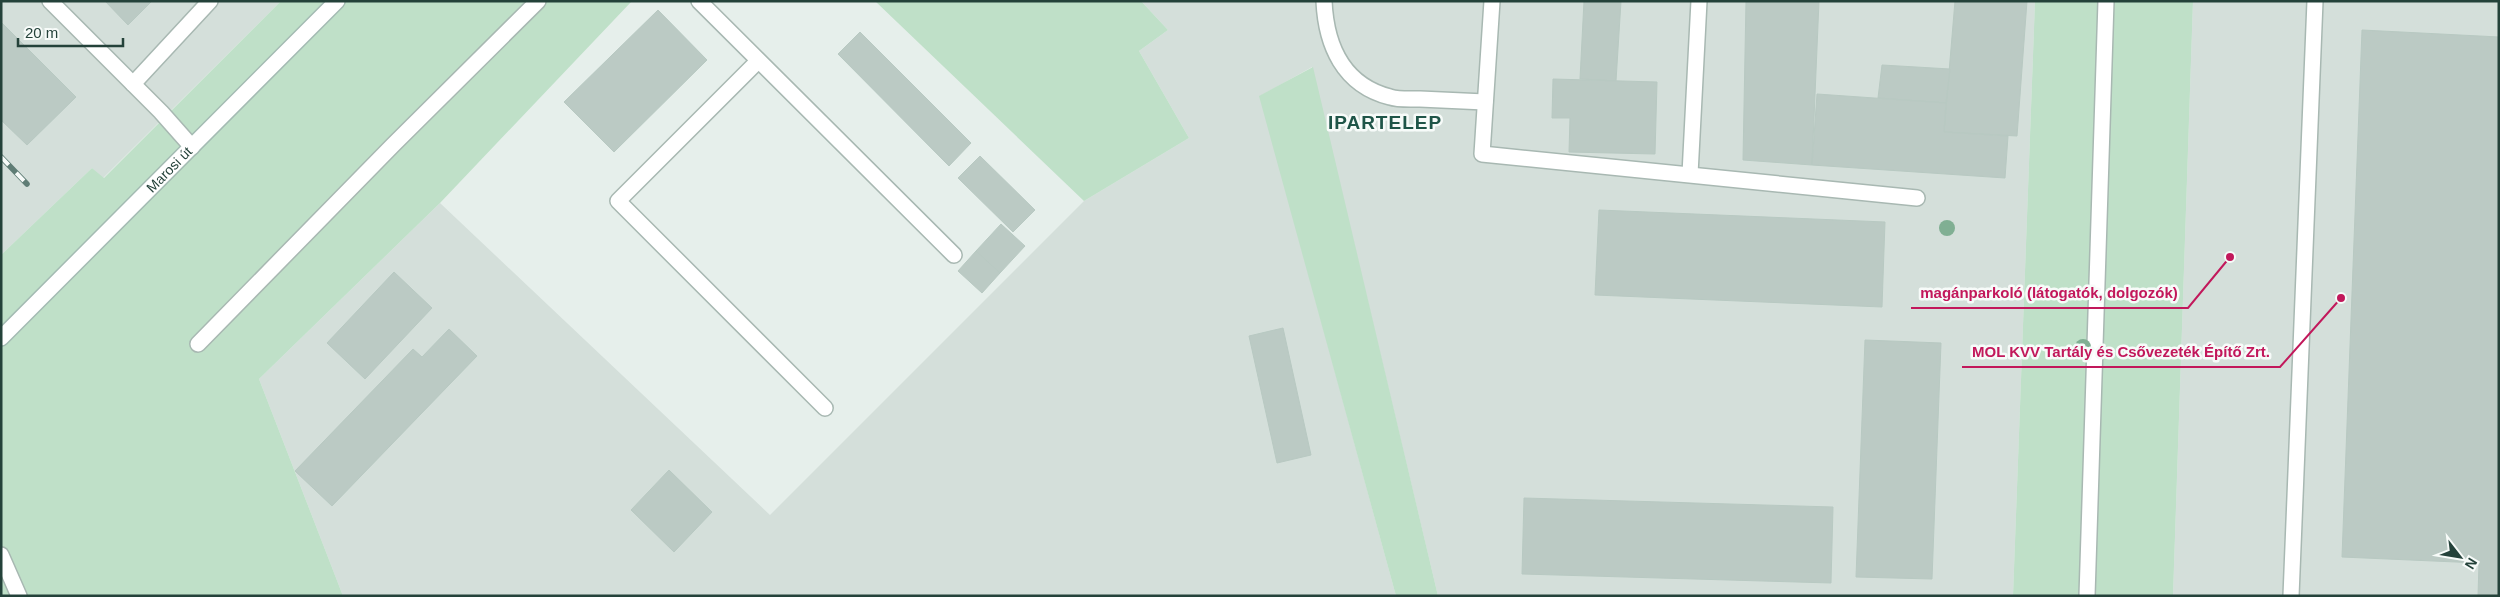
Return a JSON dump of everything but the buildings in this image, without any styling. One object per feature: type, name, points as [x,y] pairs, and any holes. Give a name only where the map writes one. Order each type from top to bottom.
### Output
[{"type":"street","points":[[50,1],[133,84],[192,147]]},
{"type":"street","points":[[133,84],[210,1]]},
{"type":"street","name":"Marosi út","points":[[1,338],[337,1]]},
{"type":"street","points":[[198,344],[393,145],[538,1]]},
{"type":"street","points":[[699,1],[954,255]]},
{"type":"street","points":[[1324,1],[1325,25],[1333,50],[1342,67],[1373,91],[1391,98],[1485,102]]},
{"type":"street","points":[[1492,1],[1482,154],[1917,198]]},
{"type":"street","points":[[1690,174],[1699,1]]},
{"type":"street","points":[[2087,596],[2106,1]]},
{"type":"street","points":[[2291,596],[2315,1]]},
{"type":"street","points":[[758,61],[618,201],[825,408]]},
{"type":"street","points":[[1,555],[19,596]]},
{"type":"shaded area","points":[[1,1],[281,1],[103,178],[92,168],[1,255]]},
{"type":"shaded area","points":[[1141,1],[2035,1],[2013,596],[1438,596],[1312,67],[1260,96],[1396,596],[343,596],[259,379],[440,203],[770,515],[1084,201],[1189,138],[1139,51],[1168,30]]},
{"type":"shaded area","points":[[2193,1],[2499,1],[2499,596],[2173,596]]},
{"type":"green space","points":[[281,1],[632,1],[440,203],[259,379],[343,596],[1,596],[1,255],[92,168],[104,178]]},
{"type":"green space","points":[[875,1],[1141,1],[1168,30],[1139,51],[1189,138],[1084,201]]},
{"type":"green space","points":[[2035,1],[2193,1],[2173,596],[2013,596]]},
{"type":"green space","points":[[1313,67],[1438,596],[1396,596],[1259,96]]},
{"type":"railway","points":[[1,157],[27,184]]},
{"type":"place","name":"magánparkoló (látogatók, dolgozók)","points":[[2230,257]]},
{"type":"place","name":"MOL KVV Tartály és Csővezeték Építő Zrt.","points":[[2341,298]]},
{"type":"district","name":"IPARTELEP","points":[[1385,122]]}]
